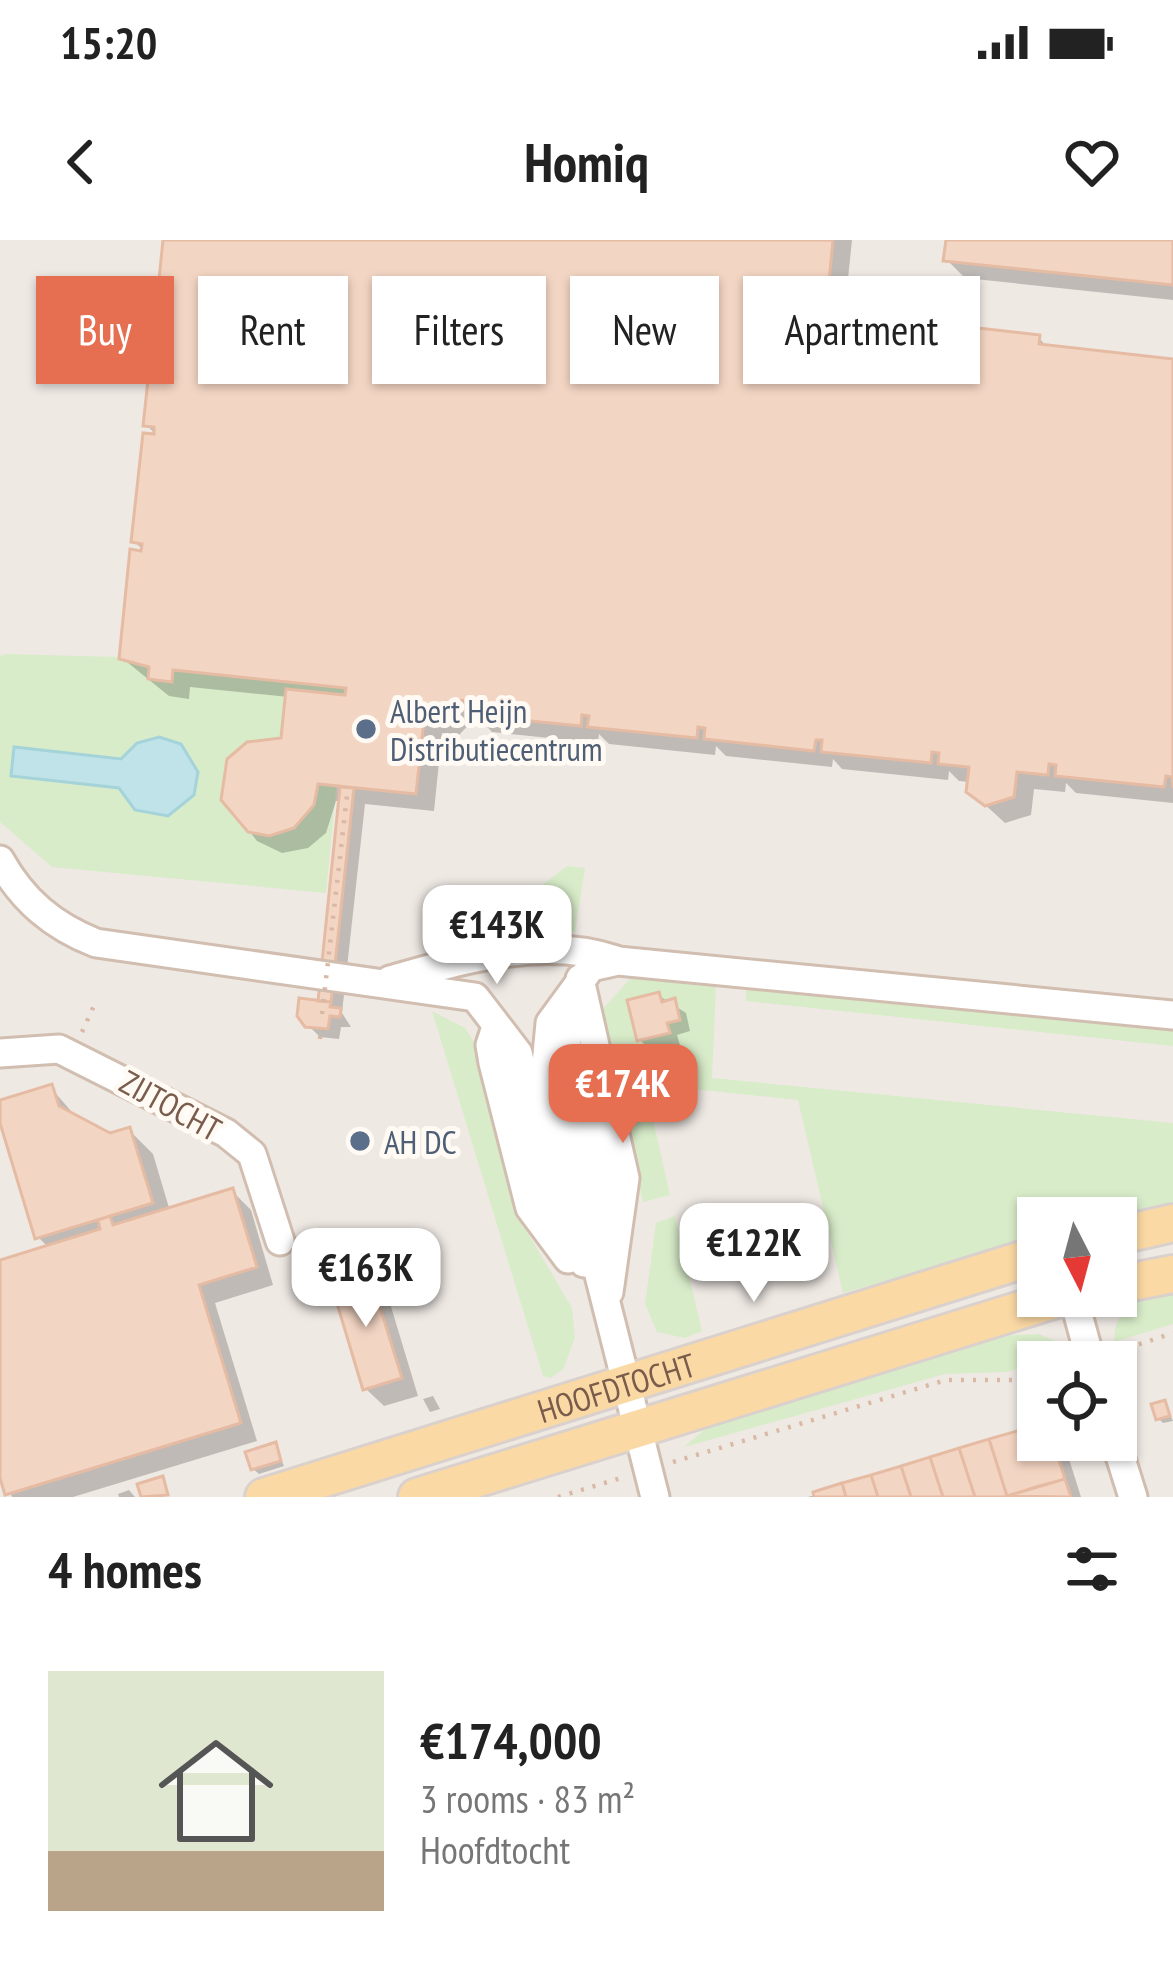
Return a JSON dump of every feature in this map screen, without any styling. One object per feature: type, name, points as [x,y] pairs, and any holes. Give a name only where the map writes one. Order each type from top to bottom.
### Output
[{"type":"main road","points":[[1137,1231],[1173,1222]]},
{"type":"main road","name":"HOOFDTOCHT","points":[[264,1497],[1017,1262]]},
{"type":"main road","points":[[1137,1281],[1173,1274]]},
{"type":"main road","name":"HOOFDTOCHT","points":[[417,1497],[1017,1312]]},
{"type":"street","points":[[0,860],[37,910],[63,930],[96,943],[475,997],[518,1053],[556,1205],[606,1310]]},
{"type":"street","points":[[380,983],[451,963],[537,949],[589,951],[618,961],[1173,1015]]},
{"type":"street","points":[[618,961],[591,967],[580,979],[550,1023],[546,1065],[651,1484]]},
{"type":"street","points":[[580,979],[626,1178],[606,1310]]},
{"type":"street","name":"ZIJTOCHT","points":[[0,1053],[18,1048],[72,1054],[226,1133],[252,1154],[280,1241]]},
{"type":"street","points":[[1122,1461],[1133,1497]]},
{"type":"path","points":[[322,1014],[348,787]]},
{"type":"path","points":[[72,1054],[96,1000]]},
{"type":"path","points":[[320,1039],[321,1028]]},
{"type":"path","points":[[1137,1346],[1173,1334]]},
{"type":"path","points":[[558,1497],[651,1484],[946,1380],[1017,1380]]},
{"type":"shaded area","name":"Albert Heijn Distributiecentrum","points":[[0,240],[1173,240],[1173,1497],[0,1497]]},
{"type":"green space","points":[[0,656],[119,657],[346,688],[326,893],[52,867],[0,822]]},
{"type":"green space","points":[[567,866],[585,868],[575,932],[493,923]]},
{"type":"green space","points":[[634,974],[716,987],[712,1078],[1173,1123],[1173,1204],[1137,1212],[1137,1197],[1017,1197],[1017,1243],[843,1293],[798,1100],[645,1084],[670,1195],[643,1202],[602,1010]]},
{"type":"green space","points":[[746,985],[1173,1031],[1173,1046],[746,1001]]},
{"type":"green space","points":[[432,1011],[465,1028],[481,1053],[526,1230],[572,1308],[575,1337],[564,1368],[551,1378],[543,1376]]},
{"type":"green space","points":[[675,1216],[702,1331],[685,1338],[657,1332],[645,1304],[656,1223]]},
{"type":"green space","points":[[1173,1283],[1173,1324],[1114,1341],[1120,1317],[1137,1317],[1137,1299]]},
{"type":"green space","points":[[1039,1334],[1055,1341],[1017,1341],[1017,1369],[1007,1372],[945,1374],[684,1447],[716,1420],[997,1336]]},
{"type":"water","points":[[159,737],[181,744],[198,772],[194,795],[168,816],[135,810],[119,788],[11,776],[14,747],[121,759],[137,743]]},
{"type":"building","points":[[163,240],[833,240],[829,276],[743,276],[743,384],[980,384],[980,328],[1040,335],[1039,344],[1173,359],[1173,788],[1172,777],[1166,776],[1164,787],[1055,776],[1056,765],[1049,764],[1048,775],[1017,772],[1014,797],[985,806],[966,792],[969,767],[938,764],[939,753],[932,752],[931,763],[821,752],[822,740],[816,740],[814,751],[704,739],[705,728],[698,727],[697,738],[587,727],[589,716],[582,715],[581,726],[472,715],[472,701],[458,700],[440,718],[426,716],[425,711],[416,794],[318,784],[314,805],[294,828],[269,836],[248,832],[221,800],[227,759],[247,742],[281,738],[286,689],[345,695],[346,688],[173,670],[172,682],[148,679],[149,667],[119,659],[130,549],[141,551],[142,544],[131,542],[143,433],[154,434],[154,427],[143,426],[148,384],[174,384],[174,276],[159,276]]},
{"type":"building","points":[[946,240],[1173,240],[1173,285],[943,261]]},
{"type":"building","points":[[340,787],[354,788],[331,1002],[318,1001]]},
{"type":"building","points":[[659,992],[662,1002],[675,998],[680,1020],[667,1023],[670,1033],[637,1041],[627,1000]]},
{"type":"building","points":[[299,998],[331,1002],[330,1007],[341,1008],[340,1017],[330,1016],[328,1029],[305,1027],[297,1016]]},
{"type":"building","points":[[52,1084],[59,1106],[110,1133],[130,1127],[153,1203],[35,1239],[0,1123],[0,1100]]},
{"type":"building","points":[[233,1188],[257,1267],[199,1285],[241,1423],[5,1495],[0,1478],[0,1260],[100,1229],[98,1220],[110,1216],[113,1225]]},
{"type":"building","points":[[343,1237],[355,1242],[360,1254],[355,1266],[343,1271],[331,1266],[326,1254],[331,1242]]},
{"type":"building","points":[[368,1269],[402,1378],[363,1390],[330,1280]]},
{"type":"building","points":[[1165,1400],[1170,1416],[1156,1420],[1151,1404]]},
{"type":"building","points":[[1017,1431],[1017,1461],[1059,1461],[1065,1479],[1007,1496],[989,1439]]},
{"type":"building","points":[[989,1439],[1004,1497],[975,1497],[959,1448]]},
{"type":"building","points":[[276,1442],[281,1461],[251,1470],[245,1452]]},
{"type":"building","points":[[959,1448],[975,1497],[943,1497],[930,1457]]},
{"type":"building","points":[[930,1457],[943,1497],[911,1497],[901,1466]]},
{"type":"building","points":[[901,1466],[911,1497],[878,1497],[871,1475]]},
{"type":"building","points":[[871,1475],[878,1497],[846,1497],[842,1483]]},
{"type":"building","points":[[163,1476],[168,1495],[141,1497],[137,1484]]},
{"type":"building","points":[[1065,1479],[1071,1497],[1007,1496],[1036,1487]]},
{"type":"building","points":[[842,1483],[846,1497],[814,1497],[813,1492]]},
{"type":"place","name":"Albert Heijn Distributiecentrum","points":[[366,729]]},
{"type":"place","name":"AH DC","points":[[360,1141]]}]
